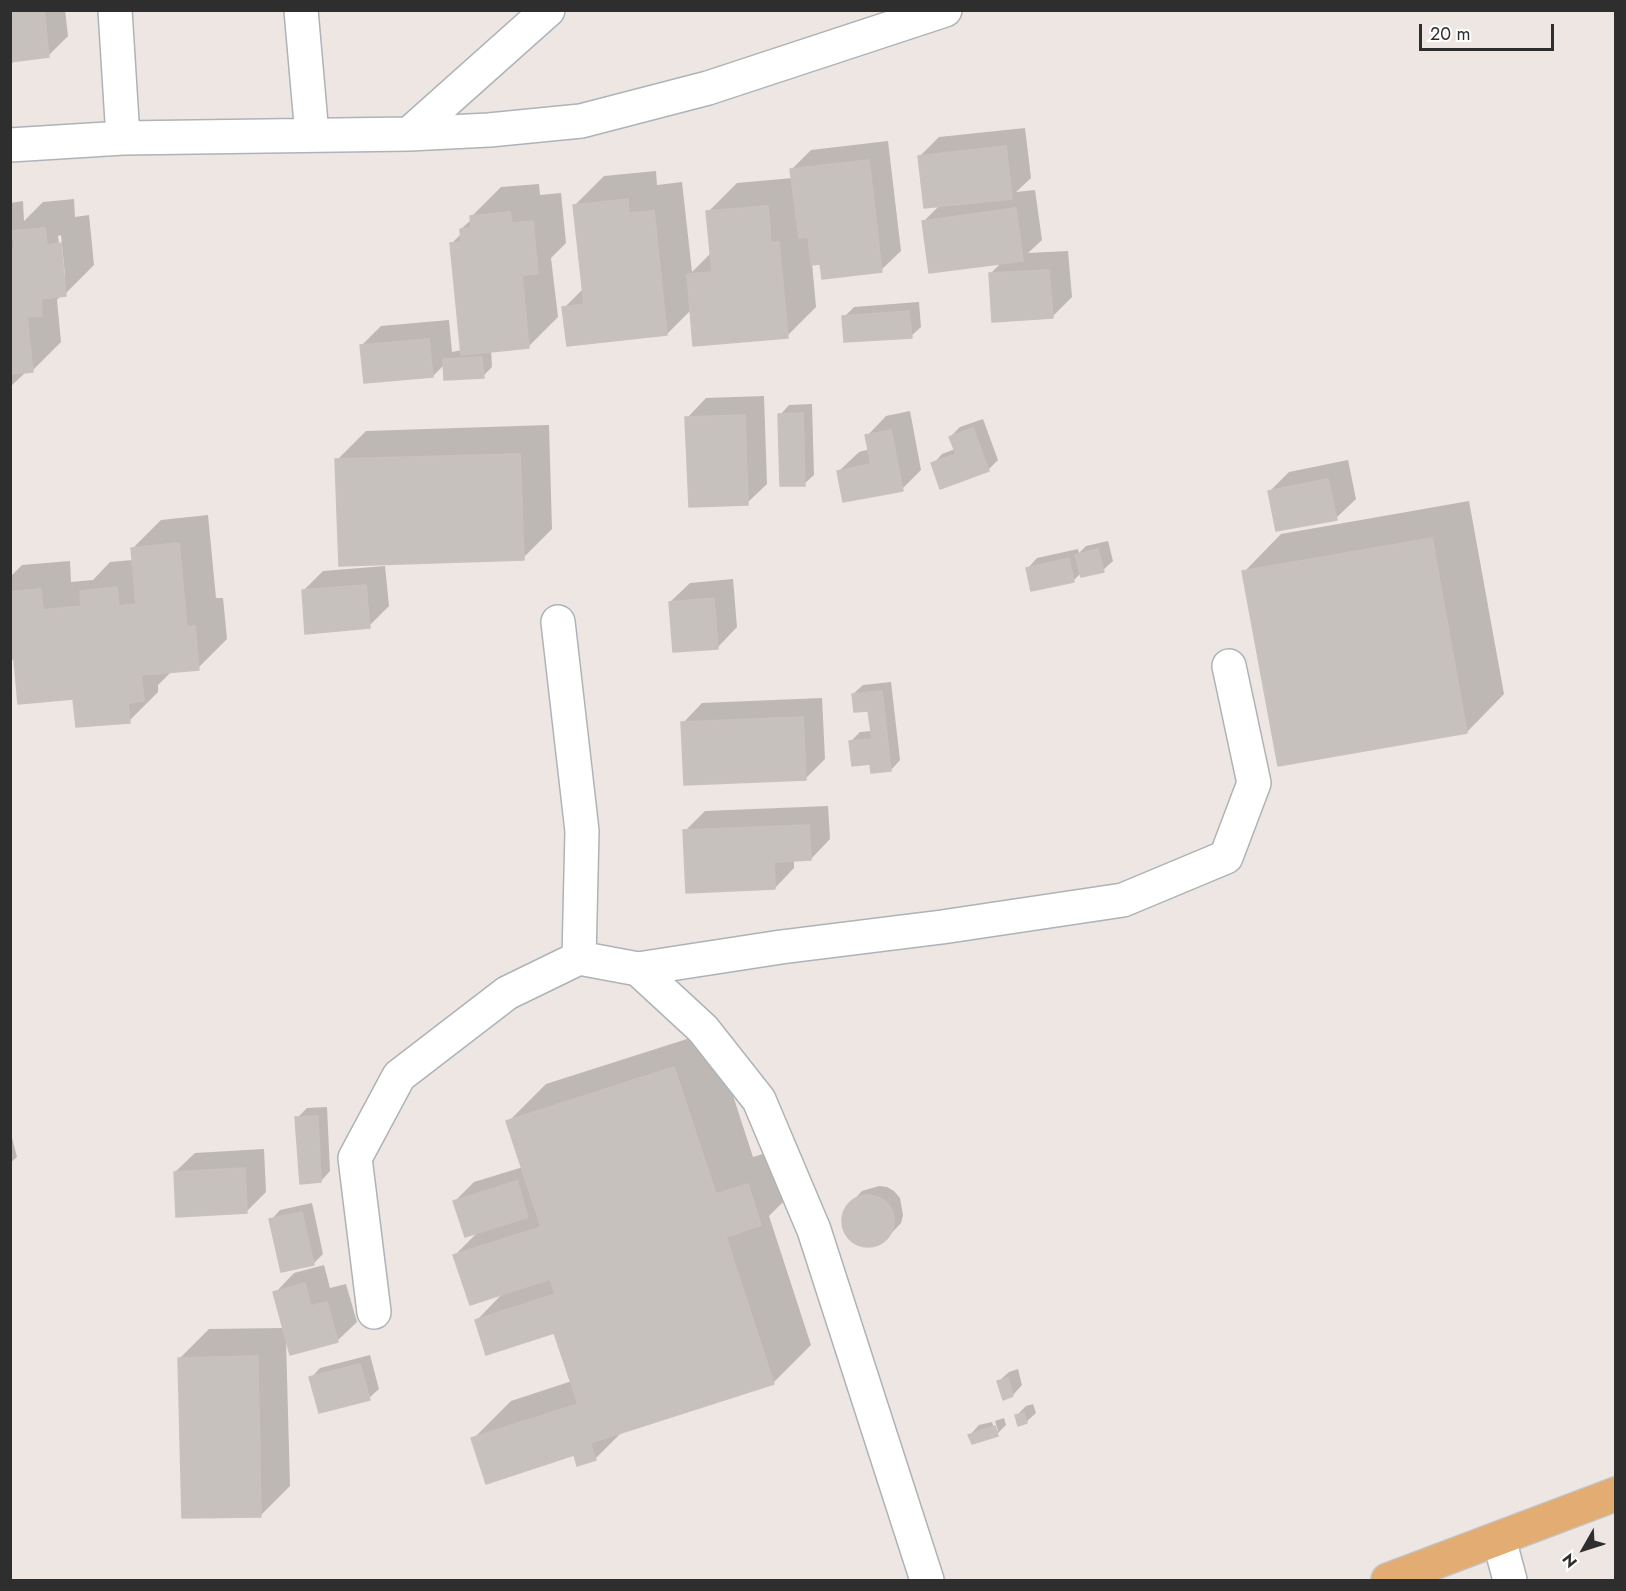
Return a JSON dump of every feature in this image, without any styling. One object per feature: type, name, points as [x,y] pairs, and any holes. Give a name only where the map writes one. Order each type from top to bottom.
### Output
[{"type":"main road","points":[[1388,1581],[1616,1494]]},
{"type":"street","points":[[115,10],[123,138]]},
{"type":"street","points":[[301,10],[312,135]]},
{"type":"street","points":[[410,134],[548,10]]},
{"type":"street","points":[[10,145],[123,138],[410,134],[489,130],[581,121],[708,88],[945,10]]},
{"type":"street","points":[[558,622],[582,831],[579,958]]},
{"type":"street","points":[[374,1312],[354,1158],[399,1076],[507,993],[579,958],[638,969],[1123,900],[1226,857],[1254,783],[1228,666]]},
{"type":"street","points":[[638,969],[703,1029],[759,1100],[814,1230],[927,1581]]},
{"type":"street","points":[[1499,1539],[1510,1581]]},
{"type":"building","points":[[10,10],[44,10],[49,57],[10,62]]},
{"type":"building","points":[[1006,146],[1012,199],[924,208],[918,156]]},
{"type":"building","points":[[869,160],[882,272],[822,279],[820,264],[811,265],[808,237],[799,238],[790,169]]},
{"type":"building","points":[[628,199],[629,213],[654,211],[667,335],[567,346],[562,307],[584,304],[573,205]]},
{"type":"building","points":[[768,206],[771,243],[779,242],[788,338],[693,346],[687,274],[712,272],[706,211]]},
{"type":"building","points":[[1016,208],[1023,261],[929,273],[922,221]]},
{"type":"building","points":[[510,212],[512,223],[533,221],[538,274],[522,275],[529,348],[461,355],[450,243],[461,242],[460,229],[471,228],[470,216]]},
{"type":"building","points":[[45,228],[47,245],[61,243],[66,296],[41,299],[42,316],[27,317],[33,372],[10,374],[10,248],[15,248],[12,231]]},
{"type":"building","points":[[1049,270],[1053,318],[992,322],[989,273]]},
{"type":"building","points":[[909,311],[912,338],[844,342],[842,316]]},
{"type":"building","points":[[429,339],[433,377],[364,383],[360,345]]},
{"type":"building","points":[[482,357],[484,378],[444,380],[443,359]]},
{"type":"building","points":[[803,413],[805,486],[780,486],[778,414]]},
{"type":"building","points":[[745,415],[748,505],[689,507],[685,417]]},
{"type":"building","points":[[973,428],[989,471],[940,489],[931,463],[956,454],[949,437]]},
{"type":"building","points":[[891,430],[903,491],[843,502],[837,471],[871,464],[865,435]]},
{"type":"building","points":[[520,454],[524,560],[339,566],[335,459]]},
{"type":"building","points":[[1328,479],[1337,520],[1276,531],[1268,491]]},
{"type":"building","points":[[1432,538],[1467,733],[1278,766],[1242,571]]},
{"type":"building","points":[[179,543],[187,627],[195,626],[199,670],[141,675],[144,701],[128,703],[130,723],[76,727],[73,699],[18,704],[14,659],[10,659],[10,592],[41,589],[43,610],[81,606],[80,591],[117,587],[119,606],[136,604],[131,548]]},
{"type":"building","points":[[1098,549],[1104,572],[1081,577],[1075,555]]},
{"type":"building","points":[[1069,558],[1074,582],[1031,591],[1026,568]]},
{"type":"building","points":[[366,585],[370,628],[305,634],[302,590]]},
{"type":"building","points":[[714,598],[718,649],[673,652],[669,602]]},
{"type":"building","points":[[882,691],[891,771],[871,773],[870,764],[852,766],[849,741],[872,739],[868,711],[854,712],[852,694]]},
{"type":"building","points":[[803,717],[806,780],[684,785],[681,722]]},
{"type":"building","points":[[809,825],[811,860],[774,862],[775,889],[686,893],[683,830]]},
{"type":"building","points":[[674,1067],[716,1194],[748,1184],[761,1225],[726,1237],[774,1384],[590,1443],[596,1460],[577,1466],[574,1455],[486,1484],[471,1438],[578,1404],[554,1333],[486,1355],[475,1320],[555,1294],[550,1279],[470,1305],[453,1255],[541,1227],[506,1121]]},
{"type":"building","points":[[318,1116],[321,1182],[300,1184],[295,1117]]},
{"type":"building","points":[[245,1168],[247,1213],[176,1217],[174,1172]]},
{"type":"building","points":[[517,1181],[528,1217],[465,1237],[453,1201]]},
{"type":"building","points":[[863,1195],[873,1195],[887,1202],[894,1221],[887,1240],[873,1247],[863,1247],[853,1243],[846,1236],[842,1226],[842,1216],[846,1206],[853,1199]]},
{"type":"building","points":[[302,1212],[314,1265],[281,1272],[269,1219]]},
{"type":"building","points":[[305,1283],[311,1306],[327,1302],[338,1342],[290,1355],[273,1292]]},
{"type":"building","points":[[258,1356],[261,1517],[182,1518],[178,1358]]},
{"type":"building","points":[[360,1364],[370,1400],[319,1413],[309,1377]]},
{"type":"building","points":[[1008,1378],[1013,1396],[1003,1400],[997,1381]]},
{"type":"building","points":[[1024,1413],[1027,1423],[1018,1426],[1015,1415]]},
{"type":"building","points":[[995,1426],[998,1436],[972,1444],[968,1435]]}]
